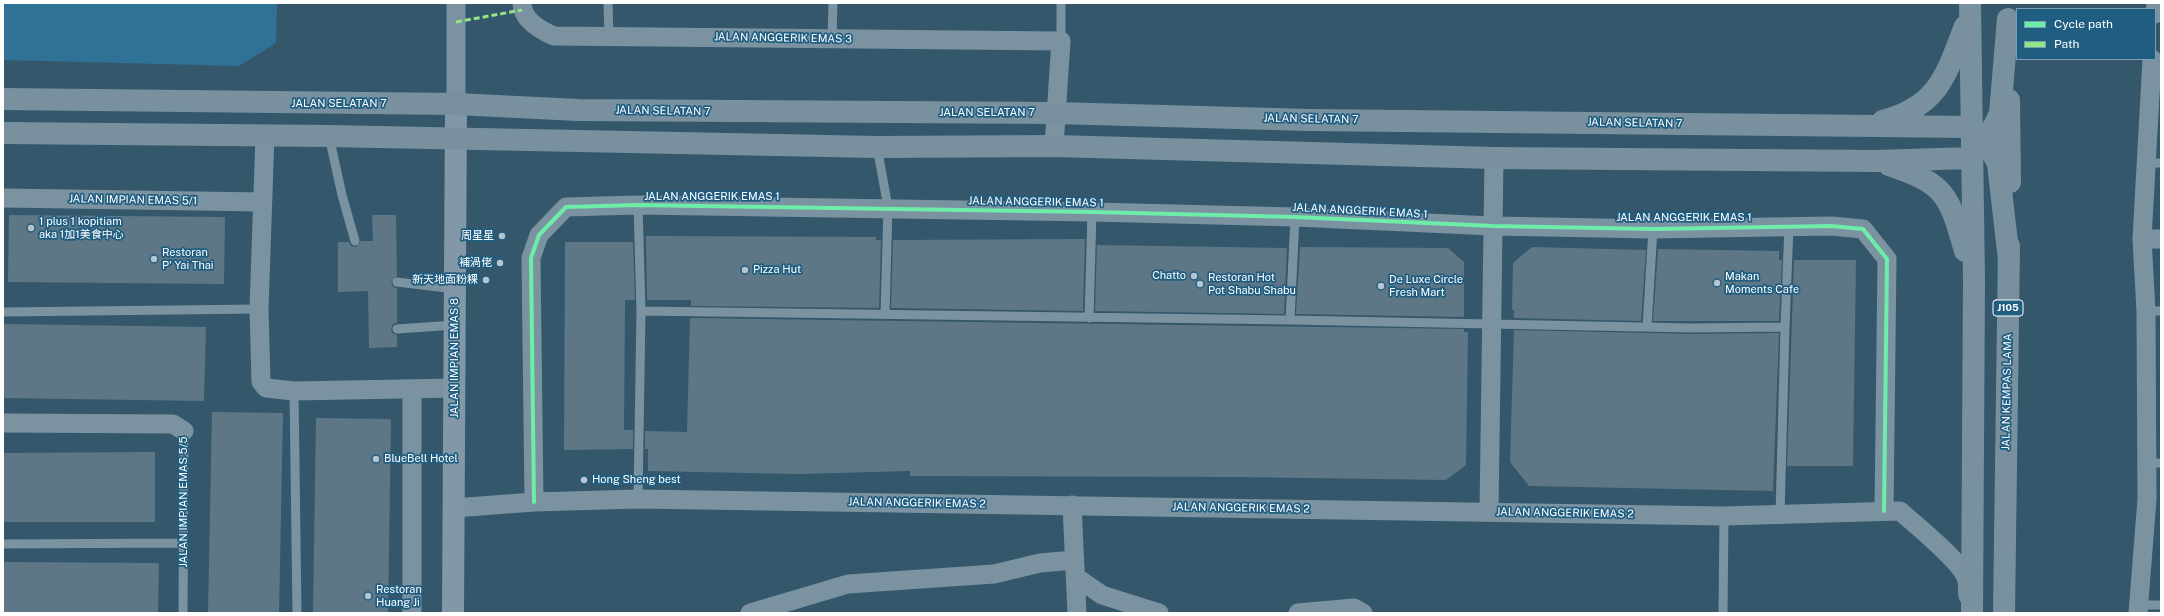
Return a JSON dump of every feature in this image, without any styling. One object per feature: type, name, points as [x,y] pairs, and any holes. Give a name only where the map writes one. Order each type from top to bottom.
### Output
[{"type":"main road","points":[[1867,126],[1911,111],[1927,101],[1942,83],[1970,9]]},
{"type":"main road","points":[[1970,9],[1978,134],[1970,158],[1974,280],[1971,613]]},
{"type":"main road","points":[[1978,134],[1994,127],[2000,113],[2007,11]]},
{"type":"main road","name":"JALAN KEMPAS LAMA","points":[[2004,613],[2010,146],[2007,11]]},
{"type":"main road","name":"JALAN SELATAN 7","points":[[3,99],[456,104],[578,110],[1056,113],[1309,120],[1867,126],[1978,134]]},
{"type":"main road","points":[[3,133],[329,136],[877,147],[1054,146],[1494,158],[1877,161],[1970,158]]},
{"type":"main road","points":[[1978,134],[1998,164],[2009,260]]},
{"type":"main road","points":[[1877,161],[1924,178],[1938,188],[1950,204],[1955,215],[1974,280]]},
{"type":"street","points":[[456,3],[456,104]]},
{"type":"street","name":"JALAN ANGGERIK EMAS 3","points":[[522,3],[522,10],[530,20],[541,31],[554,36],[1061,41]]},
{"type":"street","points":[[1054,146],[1061,41]]},
{"type":"street","points":[[2139,609],[2153,535],[2154,388],[2152,239],[2155,92],[2152,60]]},
{"type":"street","name":"JALAN IMPIAN EMAS 8","points":[[453,613],[456,104]]},
{"type":"street","points":[[265,135],[259,309],[261,382],[266,388],[294,392],[454,388]]},
{"type":"street","points":[[1489,512],[1494,158]]},
{"type":"street","name":"JALAN IMPIAN EMAS 5/1","points":[[3,198],[262,202]]},
{"type":"street","name":"JALAN ANGGERIK EMAS 1","points":[[534,502],[531,258],[539,236],[566,207],[638,205],[888,207],[1092,212],[1295,217],[1493,226],[1653,229],[1831,226],[1863,229],[1887,259],[1884,511]]},
{"type":"street","points":[[412,389],[412,613]]},
{"type":"street","name":"JALAN IMPIAN EMAS 5/5","points":[[3,423],[173,424],[184,431]]},
{"type":"street","name":"JALAN ANGGERIK EMAS 2","points":[[454,508],[534,502],[638,499],[1724,516],[1884,511],[1900,512],[1944,551],[1966,577],[1971,613]]},
{"type":"street","points":[[1072,505],[1077,613]]},
{"type":"street","points":[[750,613],[848,584],[994,574],[1040,563],[1075,568],[1102,596],[1159,613]]},
{"type":"street","points":[[1298,613],[1354,608],[1362,613]]},
{"type":"lane","points":[[608,3],[609,36]]},
{"type":"lane","points":[[832,39],[833,3]]},
{"type":"lane","points":[[1061,3],[1061,41]]},
{"type":"lane","points":[[329,136],[342,195],[355,242]]},
{"type":"lane","points":[[877,147],[888,207],[885,314]]},
{"type":"lane","points":[[638,205],[641,311],[638,499]]},
{"type":"lane","points":[[1089,318],[1092,212]]},
{"type":"lane","points":[[1290,320],[1295,217]]},
{"type":"lane","points":[[1780,515],[1789,226]]},
{"type":"lane","points":[[1647,327],[1653,229]]},
{"type":"lane","points":[[397,282],[455,289]]},
{"type":"lane","points":[[3,312],[259,309]]},
{"type":"lane","points":[[641,311],[1290,320],[1647,327],[1785,327]]},
{"type":"lane","points":[[397,329],[455,325]]},
{"type":"lane","points":[[294,392],[297,613]]},
{"type":"lane","name":"JALAN IMPIAN EMAS 5/5","points":[[183,613],[184,431]]},
{"type":"lane","points":[[1723,613],[1724,516]]},
{"type":"lane","points":[[3,544],[183,543]]},
{"type":"lane","points":[[2139,609],[2161,606]]},
{"type":"shaded area","points":[[3,3],[277,3],[276,43],[239,66],[3,60]]},
{"type":"building","points":[[9,215],[225,217],[224,284],[8,282]]},
{"type":"building","points":[[372,215],[396,215],[397,276],[391,282],[393,287],[397,288],[397,323],[393,324],[391,329],[392,333],[397,335],[397,347],[369,348],[368,291],[338,292],[338,242],[349,242],[351,246],[356,247],[361,241],[373,241]]},
{"type":"building","points":[[646,236],[876,237],[876,240],[881,240],[879,308],[691,306],[691,300],[647,300]]},
{"type":"building","points":[[1085,239],[1083,311],[891,308],[893,240]]},
{"type":"building","points":[[565,242],[633,242],[635,300],[625,300],[624,430],[633,430],[633,449],[564,450]]},
{"type":"building","points":[[1097,245],[1287,248],[1284,314],[1095,311]]},
{"type":"building","name":"De Luxe Circle Fresh Mart","points":[[1300,247],[1448,248],[1464,262],[1464,317],[1296,314]]},
{"type":"building","points":[[1532,247],[1646,250],[1641,321],[1514,318],[1514,310],[1512,310],[1513,263]]},
{"type":"building","name":"Makan Moments Cafe","points":[[1658,249],[1779,251],[1779,260],[1782,260],[1779,321],[1653,321]]},
{"type":"building","points":[[1794,260],[1856,260],[1853,466],[1787,466]]},
{"type":"building","points":[[690,318],[1464,329],[1464,332],[1468,332],[1466,465],[1446,480],[1237,477],[910,476],[910,471],[799,474],[648,471],[648,449],[645,449],[645,431],[687,432]]},
{"type":"building","points":[[3,324],[206,327],[204,401],[3,398]]},
{"type":"building","points":[[1514,330],[1691,334],[1779,333],[1773,491],[1529,486],[1510,462]]},
{"type":"building","points":[[212,412],[283,413],[279,613],[208,613]]},
{"type":"building","points":[[316,418],[391,419],[388,613],[313,613]]},
{"type":"building","points":[[155,452],[155,522],[3,522],[3,453]]},
{"type":"building","points":[[3,562],[159,563],[158,613],[3,613]]},
{"type":"marked path","points":[[456,22],[522,10]]},
{"type":"cycle path","points":[[534,502],[531,258],[539,235],[566,207],[638,205],[1092,212],[1295,217],[1493,226],[1653,229],[1831,226],[1863,229],[1887,259],[1884,511]]},
{"type":"place","name":"1 plus 1 kopitiam aka 1加1美食中心","points":[[31,228]]},
{"type":"place","name":"周星星","points":[[502,236]]},
{"type":"place","name":"Restoran P' Yai Thai","points":[[154,259]]},
{"type":"place","name":"補渦佬","points":[[500,263]]},
{"type":"place","name":"Pizza Hut","points":[[745,270]]},
{"type":"place","name":"Chatto","points":[[1194,276]]},
{"type":"place","name":"新天地面粉粿","points":[[486,280]]},
{"type":"place","name":"Makan Moments Cafe","points":[[1717,283]]},
{"type":"place","name":"Restoran Hot Pot Shabu Shabu","points":[[1200,284]]},
{"type":"place","name":"De Luxe Circle Fresh Mart","points":[[1381,286]]},
{"type":"place","name":"BlueBell Hotel","points":[[376,459]]},
{"type":"place","name":"Hong Sheng best","points":[[584,480]]},
{"type":"place","name":"Restoran Huang Ji","points":[[368,596]]}]
